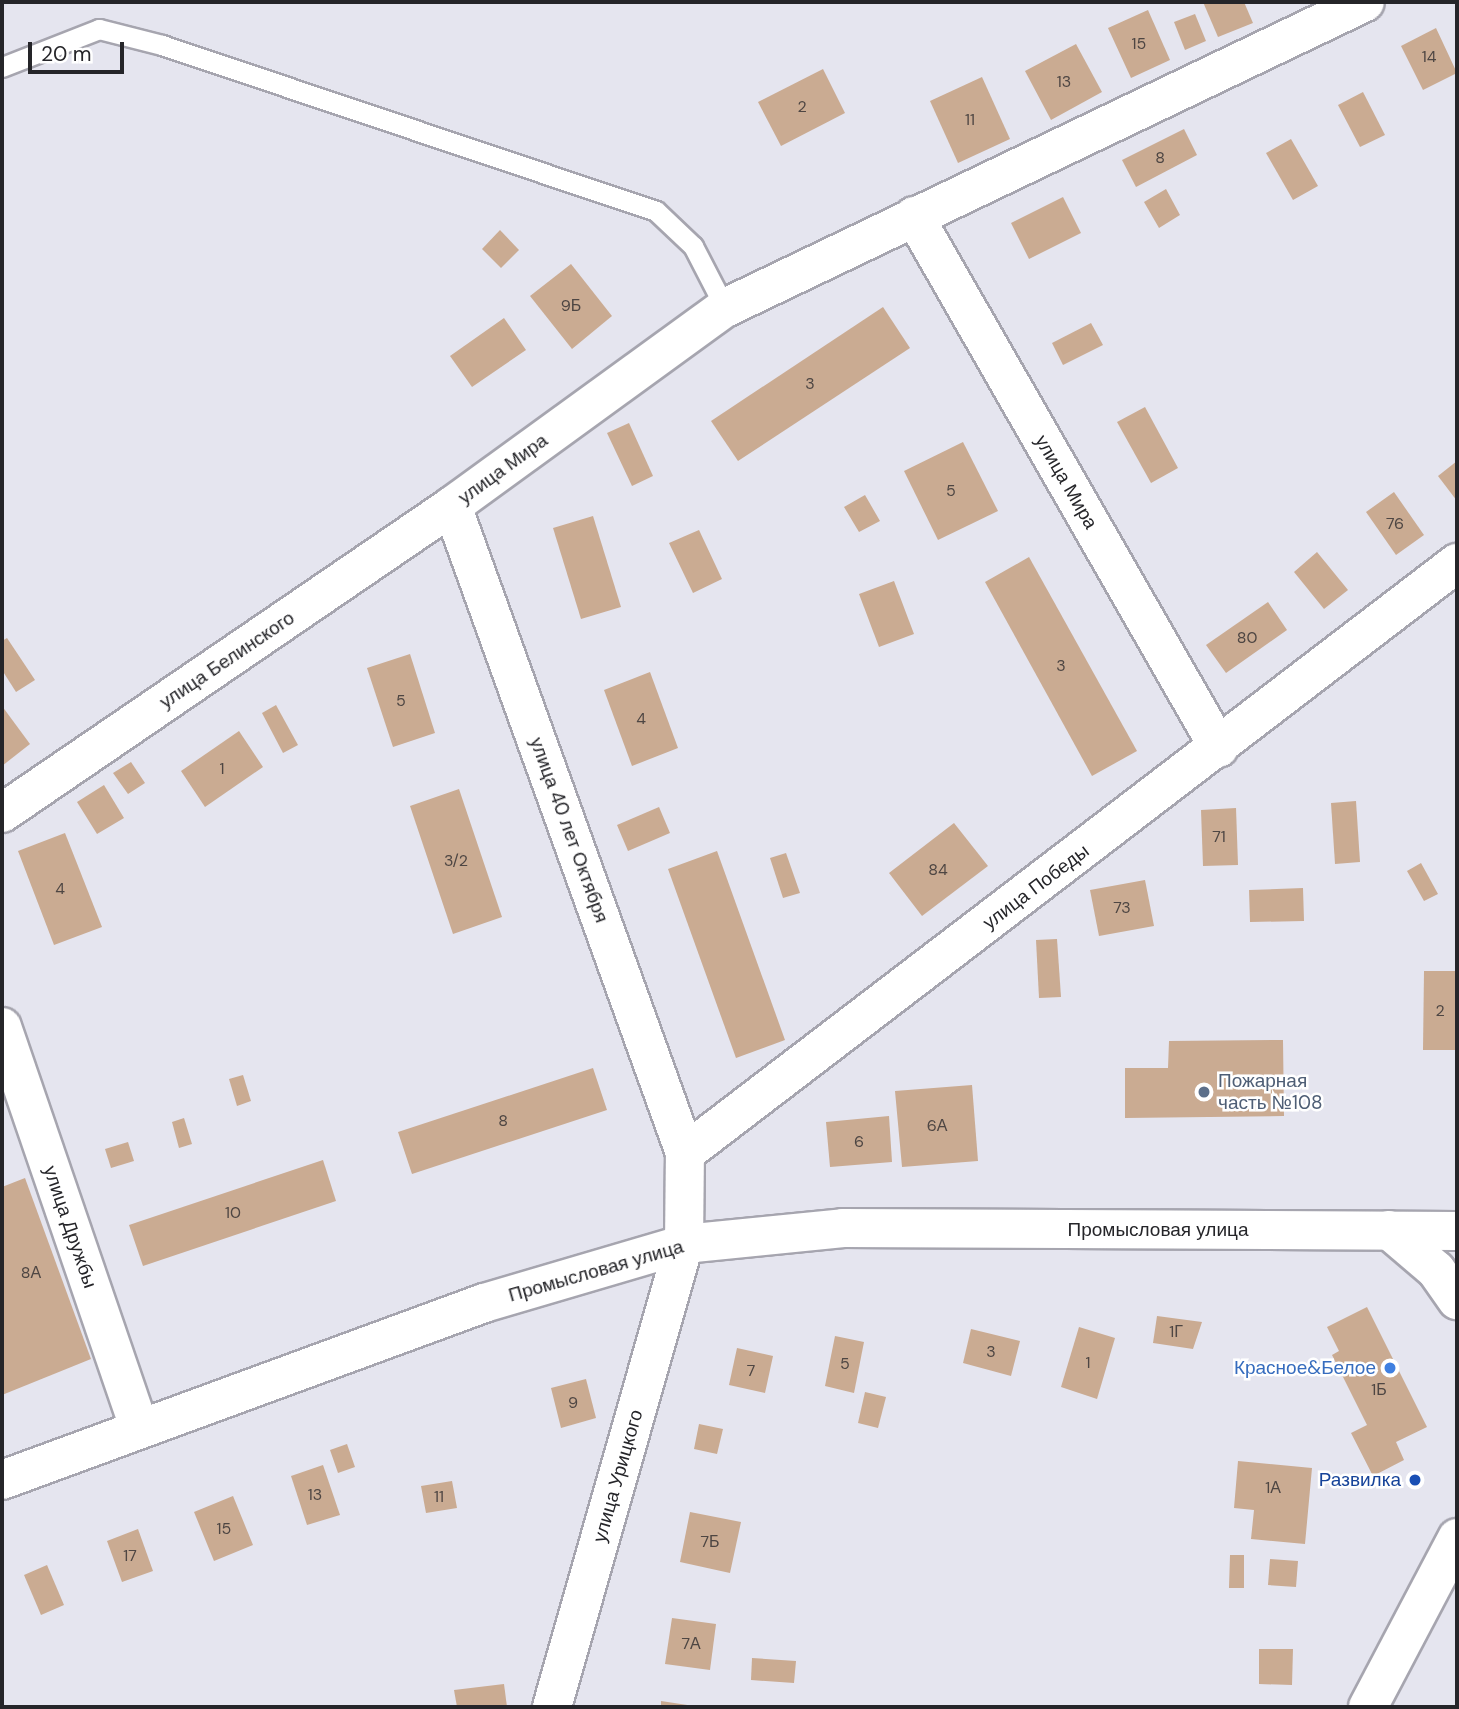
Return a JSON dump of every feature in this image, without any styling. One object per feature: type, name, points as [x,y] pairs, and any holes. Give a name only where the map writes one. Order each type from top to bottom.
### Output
[{"type":"street","name":"улица Мира","points":[[452,506],[725,308],[1365,2]]},
{"type":"street","name":"улица Мира","points":[[914,216],[1219,748]]},
{"type":"street","name":"улица Белинского","points":[[2,813],[452,506]]},
{"type":"street","name":"улица 40 лет Октября","points":[[452,506],[685,1153]]},
{"type":"street","name":"улица Победы","points":[[685,1153],[1219,748],[1457,563]]},
{"type":"street","name":"улица Дружбы","points":[[2,1027],[11,1082],[139,1428]]},
{"type":"street","points":[[684,1244],[685,1153]]},
{"type":"street","name":"Промысловая улица","points":[[2,1480],[484,1303],[684,1244],[843,1228],[1457,1231]]},
{"type":"street","points":[[1389,1230],[1436,1270],[1457,1300]]},
{"type":"street","name":"улица Урицкого","points":[[552,1707],[684,1244]]},
{"type":"street","points":[[1368,1707],[1457,1538]]},
{"type":"lane","points":[[2,67],[99,29],[162,45],[656,211],[693,246],[725,308]]},
{"type":"building","points":[[1203,2],[1244,2],[1253,23],[1218,37]]},
{"type":"building","points":[[1148,10],[1170,60],[1131,78],[1108,28]]},
{"type":"building","points":[[1195,14],[1206,41],[1185,50],[1174,22]]},
{"type":"building","points":[[1436,28],[1457,73],[1423,90],[1401,46]]},
{"type":"building","points":[[1076,44],[1102,92],[1051,120],[1025,71]]},
{"type":"building","points":[[823,69],[845,113],[781,146],[758,102]]},
{"type":"building","points":[[982,77],[1010,139],[958,163],[930,101]]},
{"type":"building","points":[[1363,92],[1385,135],[1360,147],[1338,105]]},
{"type":"building","points":[[1184,129],[1197,155],[1136,187],[1122,160]]},
{"type":"building","points":[[1291,139],[1318,186],[1293,200],[1266,153]]},
{"type":"building","points":[[1166,189],[1180,215],[1159,228],[1144,202]]},
{"type":"building","points":[[1063,197],[1081,233],[1029,259],[1011,223]]},
{"type":"building","points":[[500,230],[519,250],[501,268],[482,249]]},
{"type":"building","points":[[571,264],[612,316],[572,349],[530,296]]},
{"type":"building","points":[[883,307],[910,348],[738,461],[711,421]]},
{"type":"building","points":[[504,318],[526,350],[472,387],[450,356]]},
{"type":"building","points":[[1091,323],[1103,345],[1063,365],[1052,343]]},
{"type":"building","points":[[1145,407],[1178,468],[1151,483],[1117,422]]},
{"type":"building","points":[[629,423],[653,476],[632,486],[607,433]]},
{"type":"building","points":[[963,442],[998,511],[938,540],[904,471]]},
{"type":"building","points":[[1457,461],[1457,501],[1438,476]]},
{"type":"building","points":[[1394,492],[1424,535],[1396,555],[1366,512]]},
{"type":"building","points":[[865,495],[880,521],[859,532],[844,507]]},
{"type":"building","points":[[593,516],[621,607],[581,619],[553,528]]},
{"type":"building","points":[[699,530],[722,579],[693,593],[669,543]]},
{"type":"building","points":[[1317,552],[1348,590],[1324,609],[1294,572]]},
{"type":"building","points":[[1029,557],[1137,751],[1092,776],[985,582]]},
{"type":"building","points":[[894,581],[914,634],[879,647],[859,594]]},
{"type":"building","points":[[1268,602],[1287,630],[1226,673],[1206,645]]},
{"type":"building","points":[[7,638],[35,680],[16,692],[2,670],[2,641]]},
{"type":"building","points":[[410,654],[435,733],[393,747],[367,668]]},
{"type":"building","points":[[650,672],[678,748],[632,766],[604,690]]},
{"type":"building","points":[[276,705],[298,745],[283,753],[262,713]]},
{"type":"building","points":[[2,706],[30,744],[2,766]]},
{"type":"building","points":[[239,731],[263,767],[205,807],[181,771]]},
{"type":"building","points":[[131,762],[145,783],[128,794],[113,773]]},
{"type":"building","points":[[104,785],[124,818],[97,834],[77,802]]},
{"type":"building","points":[[459,789],[502,917],[453,934],[410,806]]},
{"type":"building","points":[[1356,801],[1360,862],[1335,864],[1331,803]]},
{"type":"building","points":[[659,807],[670,833],[628,851],[617,825]]},
{"type":"building","points":[[1236,808],[1238,865],[1203,866],[1201,810]]},
{"type":"building","points":[[954,823],[988,866],[922,916],[889,873]]},
{"type":"building","points":[[65,833],[102,927],[54,945],[18,851]]},
{"type":"building","points":[[717,851],[785,1040],[736,1058],[668,869]]},
{"type":"building","points":[[786,853],[800,893],[783,898],[770,858]]},
{"type":"building","points":[[1421,863],[1438,894],[1424,901],[1407,871]]},
{"type":"building","points":[[1145,880],[1154,926],[1099,936],[1090,890]]},
{"type":"building","points":[[1303,888],[1304,921],[1250,922],[1249,890]]},
{"type":"building","points":[[1057,939],[1061,997],[1039,998],[1036,940]]},
{"type":"building","points":[[1424,971],[1457,971],[1457,1050],[1423,1050]]},
{"type":"building","name":"Пожарная часть №108","points":[[1283,1040],[1284,1116],[1125,1118],[1125,1068],[1168,1068],[1169,1041]]},
{"type":"building","points":[[593,1068],[607,1110],[412,1174],[398,1132]]},
{"type":"building","points":[[243,1075],[251,1101],[237,1106],[229,1079]]},
{"type":"building","points":[[972,1085],[978,1161],[902,1167],[895,1091]]},
{"type":"building","points":[[889,1116],[892,1162],[830,1167],[826,1122]]},
{"type":"building","points":[[184,1118],[192,1144],[179,1148],[172,1122]]},
{"type":"building","points":[[128,1142],[134,1161],[111,1168],[105,1149]]},
{"type":"building","points":[[323,1160],[336,1201],[143,1266],[129,1225]]},
{"type":"building","points":[[25,1178],[91,1359],[2,1395],[2,1187]]},
{"type":"building","points":[[1367,1307],[1427,1427],[1396,1442],[1404,1460],[1373,1476],[1351,1433],[1367,1425],[1332,1355],[1339,1351],[1327,1327]]},
{"type":"building","points":[[1157,1316],[1202,1322],[1193,1349],[1153,1343]]},
{"type":"building","points":[[1079,1327],[1115,1338],[1097,1399],[1061,1387]]},
{"type":"building","points":[[971,1329],[1020,1341],[1011,1376],[963,1363]]},
{"type":"building","points":[[835,1336],[864,1342],[854,1393],[825,1386]]},
{"type":"building","points":[[737,1348],[773,1356],[765,1393],[729,1385]]},
{"type":"building","points":[[586,1379],[596,1418],[561,1428],[551,1388]]},
{"type":"building","points":[[865,1392],[886,1397],[878,1428],[858,1423]]},
{"type":"building","points":[[699,1424],[723,1429],[717,1454],[694,1449]]},
{"type":"building","points":[[347,1444],[355,1467],[338,1473],[330,1450]]},
{"type":"building","points":[[1238,1461],[1312,1468],[1305,1544],[1251,1539],[1254,1510],[1234,1508]]},
{"type":"building","points":[[323,1465],[340,1515],[307,1525],[291,1476]]},
{"type":"building","points":[[452,1481],[457,1508],[426,1513],[421,1486]]},
{"type":"building","points":[[233,1496],[253,1545],[214,1561],[194,1512]]},
{"type":"building","points":[[690,1512],[741,1522],[730,1573],[680,1562]]},
{"type":"building","points":[[138,1529],[153,1571],[122,1582],[107,1541]]},
{"type":"building","points":[[1230,1555],[1244,1555],[1244,1588],[1229,1588]]},
{"type":"building","points":[[1270,1559],[1298,1561],[1296,1587],[1268,1585]]},
{"type":"building","points":[[47,1565],[64,1605],[41,1615],[24,1575]]},
{"type":"building","points":[[672,1618],[716,1624],[710,1670],[665,1664]]},
{"type":"building","points":[[1259,1649],[1293,1649],[1292,1685],[1259,1684]]},
{"type":"building","points":[[752,1658],[796,1661],[794,1683],[751,1680]]},
{"type":"building","points":[[504,1684],[507,1707],[457,1707],[454,1690]]},
{"type":"building","points":[[661,1701],[694,1706],[694,1707],[661,1707]]},
{"type":"place","name":"Пожарная часть №108","points":[[1204,1092]]},
{"type":"place","name":"Красное&Белое","points":[[1390,1368]]},
{"type":"place","name":"Развилка","points":[[1415,1480]]}]
